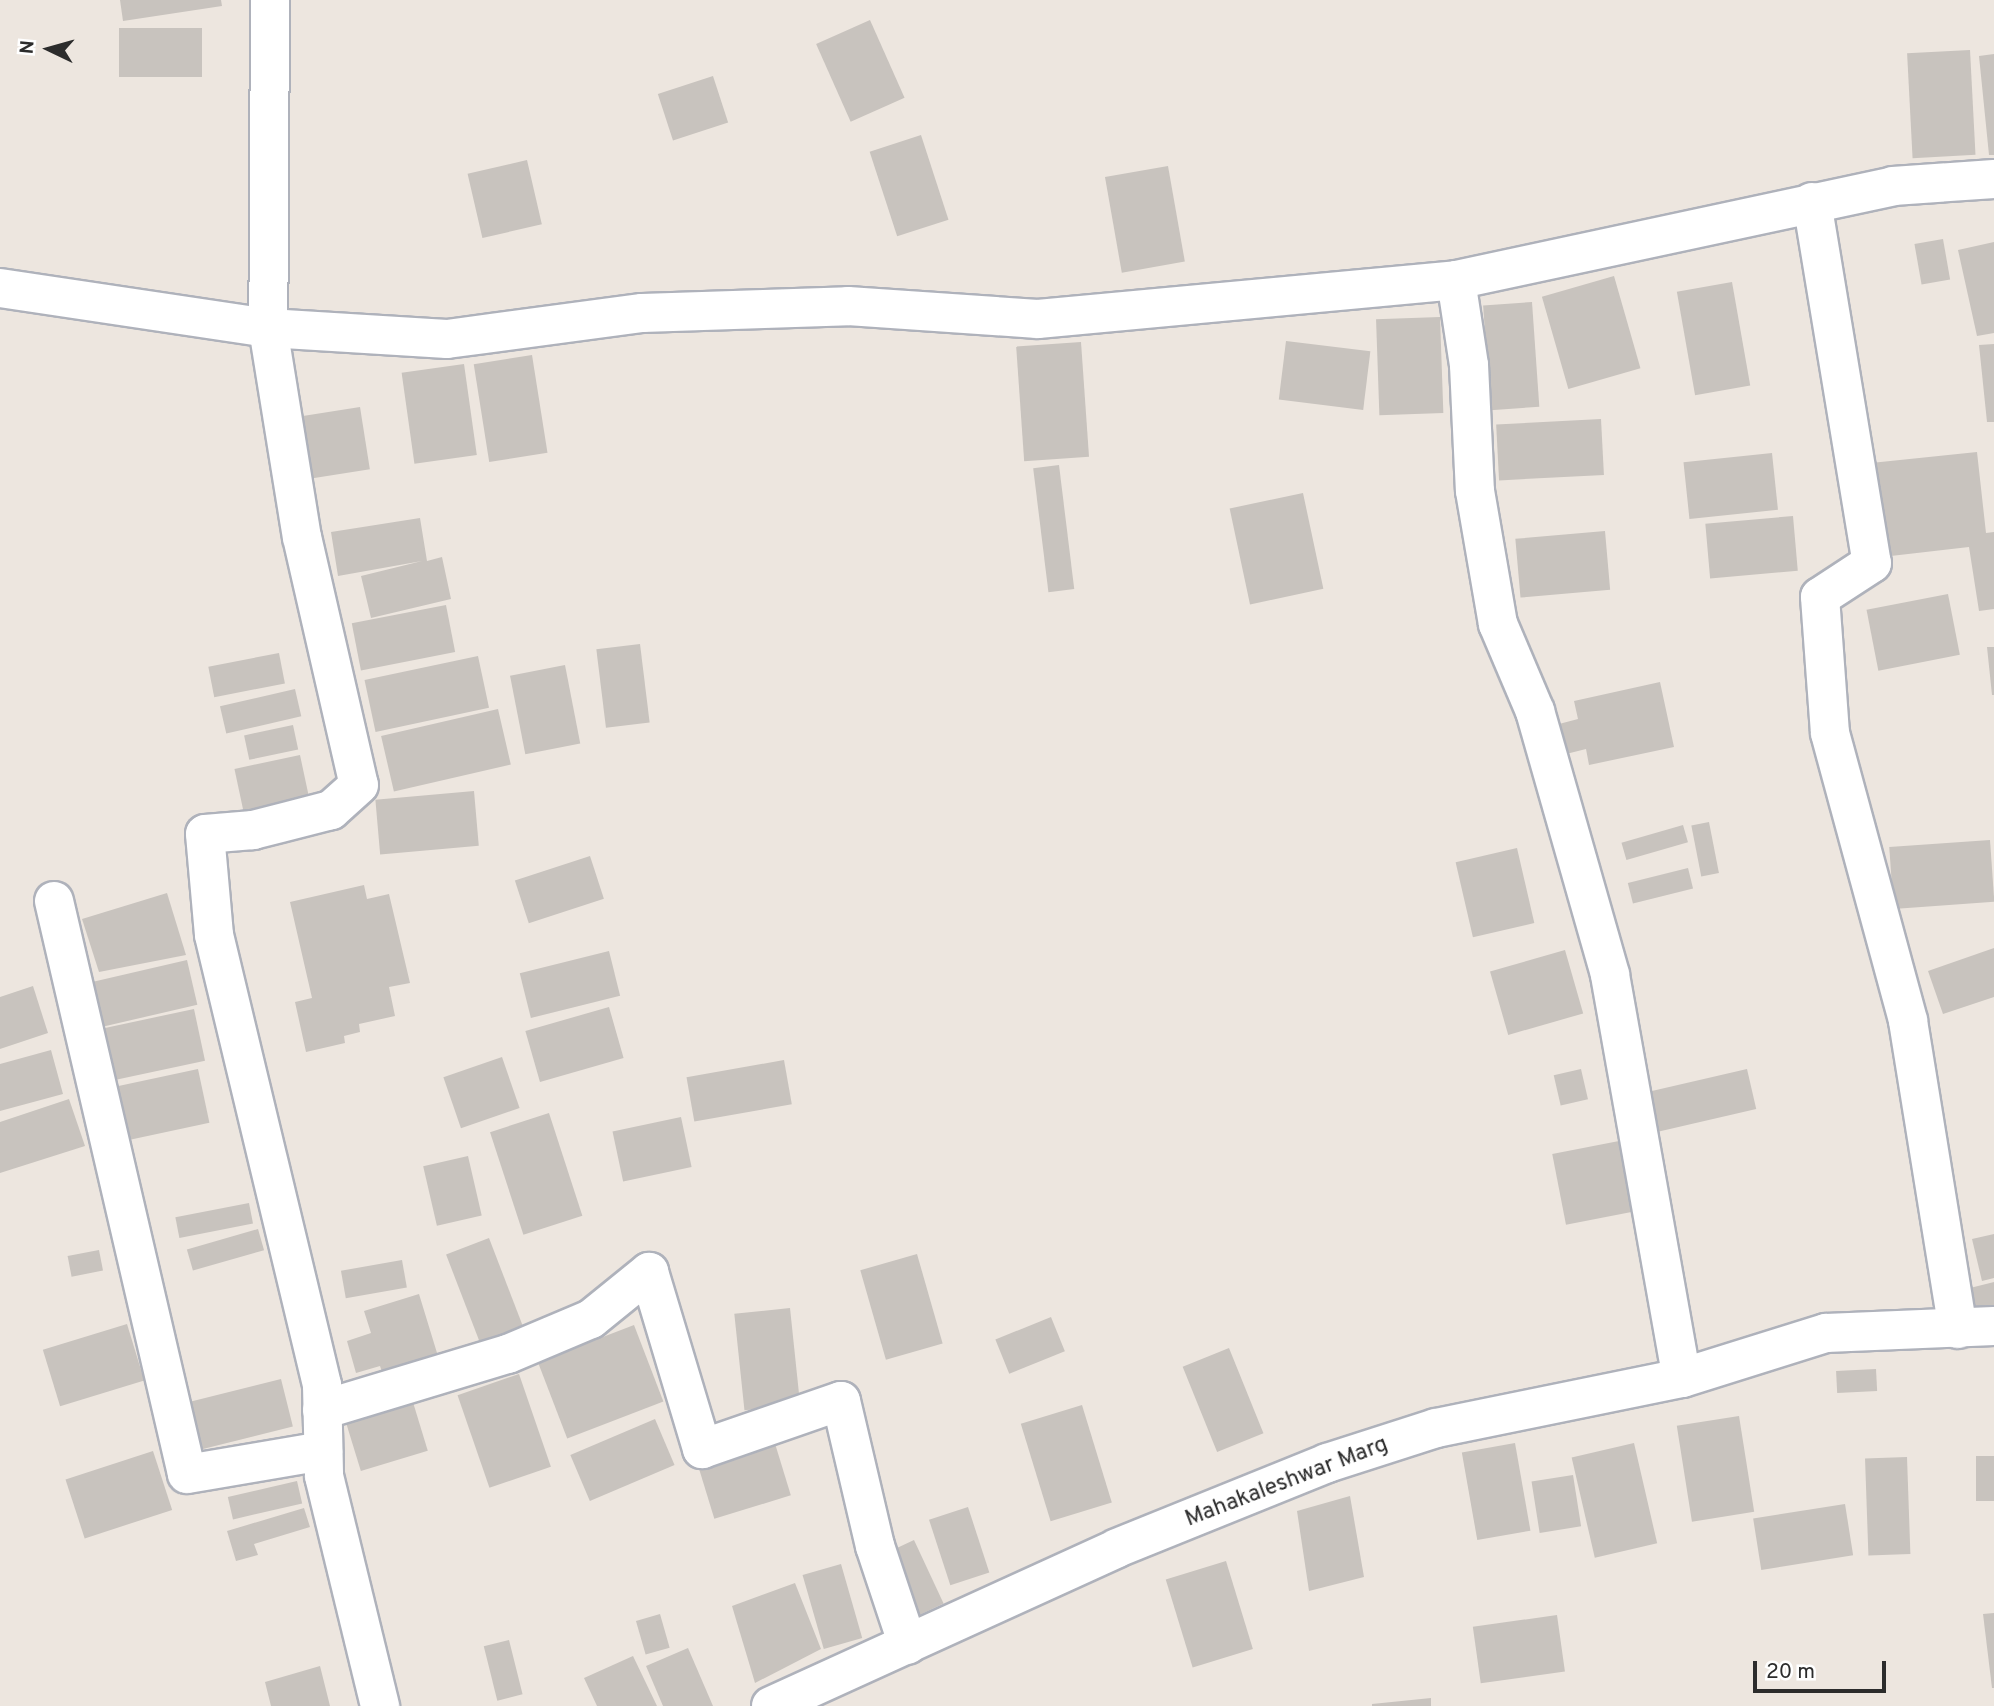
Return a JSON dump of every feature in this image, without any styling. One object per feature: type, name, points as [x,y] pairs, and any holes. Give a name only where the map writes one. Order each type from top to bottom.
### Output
[{"type":"street","points":[[270,0],[268,328],[302,537],[359,785],[331,810],[253,830],[205,834],[214,935],[322,1385],[324,1476],[380,1706]]},
{"type":"street","points":[[0,288],[268,328],[447,339],[642,313],[848,306],[1038,319],[1457,280],[1893,186],[1994,179]]},
{"type":"street","points":[[1812,202],[1872,563],[1820,597],[1830,733],[1908,1021],[1976,1327]]},
{"type":"street","points":[[1457,280],[1469,365],[1475,491],[1498,624],[1535,711],[1610,975],[1682,1378]]},
{"type":"street","points":[[54,901],[187,1474],[323,1451]]},
{"type":"street","points":[[322,1410],[428,1383],[509,1354],[591,1319],[649,1272],[702,1449],[841,1401],[875,1546],[908,1645]]},
{"type":"street","name":"Mahakaleshwar Marg","points":[[771,1706],[1117,1548],[1327,1463],[1448,1425],[1682,1378],[1826,1333],[1976,1327]]},
{"type":"building","points":[[120,0],[221,0],[222,6],[123,21]]},
{"type":"building","points":[[870,20],[905,98],[851,122],[816,44]]},
{"type":"building","points":[[119,28],[202,28],[202,77],[119,77]]},
{"type":"building","points":[[1970,50],[1975,155],[1913,158],[1907,53]]},
{"type":"building","points":[[1994,54],[1994,155],[1989,155],[1979,56]]},
{"type":"building","points":[[713,76],[728,123],[673,141],[658,94]]},
{"type":"building","points":[[921,135],[949,220],[897,236],[870,152]]},
{"type":"building","points":[[527,160],[542,224],[482,238],[468,174]]},
{"type":"building","points":[[1168,166],[1185,262],[1122,273],[1105,177]]},
{"type":"building","points":[[1943,239],[1950,279],[1922,284],[1914,244]]},
{"type":"building","points":[[1994,242],[1994,333],[1977,336],[1958,250]]},
{"type":"building","points":[[1614,276],[1640,368],[1568,389],[1542,297]]},
{"type":"building","points":[[1732,282],[1750,385],[1695,395],[1677,292]]},
{"type":"building","points":[[1532,302],[1539,407],[1490,410],[1483,305]]},
{"type":"building","points":[[1440,317],[1443,413],[1379,415],[1376,319]]},
{"type":"building","points":[[1286,341],[1370,351],[1363,410],[1279,400]]},
{"type":"building","points":[[1081,342],[1089,457],[1024,461],[1016,347]]},
{"type":"building","points":[[1994,344],[1994,422],[1987,422],[1979,345]]},
{"type":"building","points":[[532,355],[547,453],[489,462],[474,364]]},
{"type":"building","points":[[464,364],[477,455],[414,464],[402,373]]},
{"type":"building","points":[[360,407],[370,469],[310,479],[300,417]]},
{"type":"building","points":[[1601,419],[1604,475],[1499,480],[1496,424]]},
{"type":"building","points":[[1977,452],[1986,533],[1994,532],[1994,609],[1979,611],[1969,547],[1882,557],[1871,463]]},
{"type":"building","points":[[1772,453],[1778,510],[1689,519],[1683,462]]},
{"type":"building","points":[[1059,465],[1074,589],[1048,592],[1033,468]]},
{"type":"building","points":[[1303,493],[1323,589],[1250,604],[1230,509]]},
{"type":"building","points":[[1793,516],[1798,571],[1710,578],[1705,524]]},
{"type":"building","points":[[420,518],[427,561],[442,557],[451,599],[371,618],[361,576],[422,561],[338,576],[331,532]]},
{"type":"building","points":[[1605,531],[1610,590],[1520,598],[1515,539]]},
{"type":"building","points":[[1948,594],[1960,655],[1878,671],[1867,610]]},
{"type":"building","points":[[446,605],[455,652],[361,670],[352,623]]},
{"type":"building","points":[[640,644],[650,722],[606,728],[596,649]]},
{"type":"building","points":[[1987,647],[1994,647],[1994,695],[1992,695]]},
{"type":"building","points":[[279,653],[285,683],[214,697],[208,667]]},
{"type":"building","points":[[478,656],[489,708],[376,732],[365,680]]},
{"type":"building","points":[[565,665],[580,744],[525,754],[510,676]]},
{"type":"building","points":[[1660,682],[1674,747],[1589,765],[1586,749],[1566,754],[1559,724],[1578,719],[1574,701]]},
{"type":"building","points":[[295,689],[301,716],[226,734],[220,706]]},
{"type":"building","points":[[498,709],[511,765],[394,792],[381,736]]},
{"type":"building","points":[[293,725],[298,749],[249,760],[244,735]]},
{"type":"building","points":[[300,755],[311,807],[245,821],[234,769]]},
{"type":"building","points":[[474,791],[479,846],[380,854],[375,800]]},
{"type":"building","points":[[1709,822],[1719,873],[1701,876],[1691,825]]},
{"type":"building","points":[[1683,825],[1688,842],[1626,860],[1621,843]]},
{"type":"building","points":[[1990,840],[1994,902],[1894,909],[1889,847]]},
{"type":"building","points":[[1517,848],[1534,923],[1473,937],[1456,862]]},
{"type":"building","points":[[590,856],[604,899],[529,923],[515,880]]},
{"type":"building","points":[[1688,868],[1693,888],[1633,903],[1628,883]]},
{"type":"building","points":[[364,885],[367,899],[389,894],[410,983],[389,987],[395,1016],[359,1024],[360,1032],[344,1036],[345,1043],[306,1052],[295,1002],[312,998],[290,902]]},
{"type":"building","points":[[167,893],[186,955],[99,972],[82,919]]},
{"type":"building","points":[[1994,948],[1994,997],[1943,1014],[1928,971]]},
{"type":"building","points":[[1565,950],[1583,1013],[1508,1035],[1490,971]]},
{"type":"building","points":[[609,951],[620,996],[531,1018],[520,973]]},
{"type":"building","points":[[187,960],[197,1005],[96,1028],[86,983]]},
{"type":"building","points":[[33,986],[48,1033],[0,1049],[0,997]]},
{"type":"building","points":[[609,1007],[624,1058],[540,1082],[525,1031]]},
{"type":"building","points":[[194,1009],[205,1061],[116,1080],[105,1028]]},
{"type":"building","points":[[51,1050],[63,1094],[0,1111],[0,1064]]},
{"type":"building","points":[[502,1057],[520,1108],[461,1128],[443,1077]]},
{"type":"building","points":[[784,1060],[792,1104],[694,1122],[687,1077]]},
{"type":"building","points":[[198,1069],[209,1123],[125,1141],[114,1087]]},
{"type":"building","points":[[1581,1069],[1588,1099],[1561,1106],[1554,1075]]},
{"type":"building","points":[[1747,1069],[1756,1109],[1657,1132],[1648,1092]]},
{"type":"building","points":[[69,1099],[85,1146],[0,1173],[0,1122]]},
{"type":"building","points":[[549,1113],[582,1216],[523,1235],[490,1132]]},
{"type":"building","points":[[681,1117],[692,1167],[623,1181],[613,1132]]},
{"type":"building","points":[[1619,1141],[1633,1212],[1566,1225],[1552,1154]]},
{"type":"building","points":[[468,1156],[482,1215],[437,1226],[423,1166]]},
{"type":"building","points":[[249,1203],[253,1224],[179,1238],[175,1217]]},
{"type":"building","points":[[258,1229],[264,1250],[193,1271],[187,1249]]},
{"type":"building","points":[[1994,1234],[1994,1278],[1982,1281],[1972,1239]]},
{"type":"building","points":[[489,1238],[526,1335],[483,1352],[446,1254]]},
{"type":"building","points":[[99,1250],[103,1271],[72,1277],[68,1256]]},
{"type":"building","points":[[917,1254],[943,1343],[886,1360],[860,1270]]},
{"type":"building","points":[[402,1260],[407,1288],[346,1298],[341,1271]]},
{"type":"building","points":[[1994,1282],[1994,1316],[1978,1320],[1970,1288]]},
{"type":"building","points":[[419,1294],[441,1366],[386,1384],[380,1366],[356,1373],[347,1341],[371,1333],[364,1311]]},
{"type":"building","points":[[790,1308],[800,1404],[744,1410],[734,1314]]},
{"type":"building","points":[[1051,1317],[1065,1351],[1009,1374],[995,1339]]},
{"type":"building","points":[[127,1324],[144,1380],[60,1406],[43,1350]]},
{"type":"building","points":[[634,1325],[663,1402],[567,1438],[538,1362]]},
{"type":"building","points":[[1229,1348],[1263,1433],[1217,1452],[1183,1367]]},
{"type":"building","points":[[1876,1369],[1877,1391],[1837,1393],[1836,1371]]},
{"type":"building","points":[[519,1374],[551,1467],[489,1488],[458,1395]]},
{"type":"building","points":[[281,1379],[293,1427],[193,1451],[181,1404]]},
{"type":"building","points":[[412,1399],[428,1451],[361,1471],[345,1419]]},
{"type":"building","points":[[1082,1405],[1112,1503],[1051,1521],[1021,1424]]},
{"type":"building","points":[[1739,1416],[1754,1512],[1692,1522],[1677,1426]]},
{"type":"building","points":[[655,1419],[675,1465],[590,1501],[570,1455]]},
{"type":"building","points":[[773,1437],[791,1495],[714,1519],[696,1460]]},
{"type":"building","points":[[1515,1443],[1530,1531],[1477,1540],[1462,1452]]},
{"type":"building","points":[[1634,1443],[1657,1543],[1595,1558],[1572,1457]]},
{"type":"building","points":[[153,1451],[172,1510],[85,1538],[66,1479]]},
{"type":"building","points":[[1976,1456],[1994,1456],[1994,1501],[1976,1501]]},
{"type":"building","points":[[1907,1457],[1910,1554],[1868,1555],[1865,1458]]},
{"type":"building","points":[[1573,1475],[1581,1526],[1540,1533],[1532,1482]]},
{"type":"building","points":[[297,1481],[302,1503],[233,1519],[228,1497]]},
{"type":"building","points":[[1350,1496],[1364,1577],[1309,1591],[1297,1511]]},
{"type":"building","points":[[1845,1504],[1853,1555],[1761,1570],[1753,1519]]},
{"type":"building","points":[[968,1507],[989,1573],[950,1585],[929,1520]]},
{"type":"building","points":[[304,1508],[310,1527],[254,1544],[258,1555],[236,1561],[227,1531]]},
{"type":"building","points":[[914,1540],[944,1603],[914,1617],[884,1554]]},
{"type":"building","points":[[1226,1561],[1253,1649],[1193,1667],[1166,1579]]},
{"type":"building","points":[[841,1564],[862,1638],[824,1649],[803,1575]]},
{"type":"building","points":[[795,1583],[821,1649],[755,1683],[732,1606]]},
{"type":"building","points":[[1994,1613],[1994,1688],[1992,1688],[1983,1614]]},
{"type":"building","points":[[660,1614],[670,1648],[646,1655],[636,1621]]},
{"type":"building","points":[[1557,1615],[1565,1671],[1481,1683],[1473,1627]]},
{"type":"building","points":[[509,1640],[523,1694],[497,1701],[484,1646]]},
{"type":"building","points":[[688,1648],[713,1706],[663,1706],[646,1666]]},
{"type":"building","points":[[633,1656],[657,1706],[597,1706],[584,1678]]},
{"type":"building","points":[[320,1666],[330,1706],[271,1706],[265,1682]]},
{"type":"building","points":[[1431,1698],[1431,1706],[1372,1706],[1372,1704]]}]
